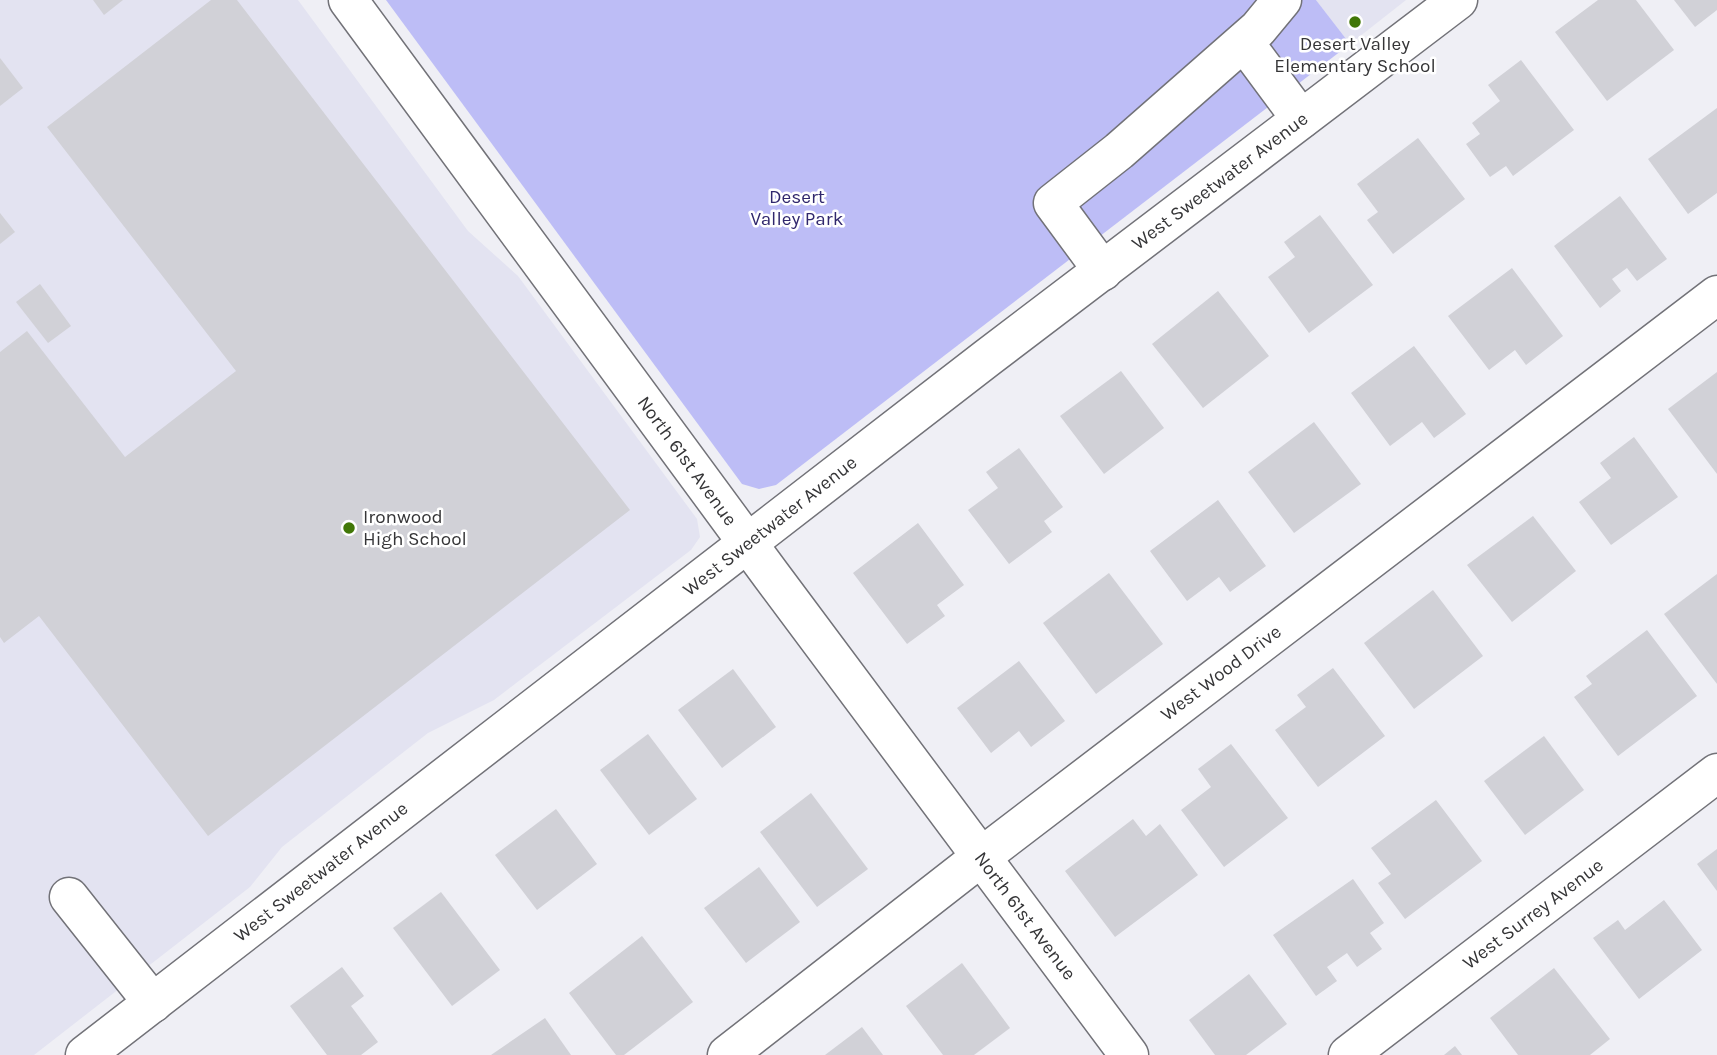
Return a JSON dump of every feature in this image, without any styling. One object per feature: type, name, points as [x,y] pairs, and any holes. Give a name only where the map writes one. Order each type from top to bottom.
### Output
[{"type":"street","name":"North 61st Avenue","points":[[348,0],[747,544],[1129,1055]]},
{"type":"street","name":"West Sweetwater Avenue","points":[[85,1055],[1458,0]]},
{"type":"street","points":[[1103,271],[1053,203],[1119,151],[1261,24],[1301,118]]},
{"type":"street","name":"West Wood Drive","points":[[727,1055],[981,857],[1717,295]]},
{"type":"street","name":"West Surrey Avenue","points":[[1348,1055],[1717,773]]},
{"type":"street","points":[[69,897],[153,1003]]},
{"type":"shaded area","name":"Ironwood High School","points":[[0,0],[298,0],[468,231],[518,276],[697,519],[700,537],[691,550],[494,700],[428,733],[282,847],[250,887],[34,1055],[0,1055]]},
{"type":"shaded area","name":"Desert Valley Elementary School","points":[[1316,0],[1406,0],[1350,44]]},
{"type":"green space","name":"Desert Valley Park","points":[[386,0],[1316,0],[1350,44],[776,485],[759,489],[742,484]]},
{"type":"building","points":[[93,0],[123,0],[104,15]]},
{"type":"building","points":[[211,0],[237,0],[630,510],[208,836],[39,616],[4,643],[0,637],[0,352],[27,331],[125,457],[236,371],[47,127]]},
{"type":"building","points":[[1598,0],[1636,0],[1674,50],[1607,101],[1555,32]]},
{"type":"building","points":[[1674,0],[1717,0],[1717,10],[1695,27]]},
{"type":"building","points":[[0,58],[23,88],[0,106]]},
{"type":"building","points":[[1521,60],[1574,130],[1513,176],[1506,166],[1490,177],[1466,144],[1480,134],[1472,123],[1500,101],[1488,85]]},
{"type":"building","points":[[1717,108],[1717,193],[1688,214],[1648,159]]},
{"type":"building","points":[[1418,138],[1465,199],[1393,254],[1367,220],[1378,212],[1357,184]]},
{"type":"building","points":[[1620,196],[1667,259],[1637,281],[1627,268],[1612,279],[1621,291],[1600,308],[1554,246]]},
{"type":"building","points":[[0,213],[15,232],[0,244]]},
{"type":"building","points":[[1320,215],[1373,285],[1309,333],[1268,277],[1295,257],[1284,242]]},
{"type":"building","points":[[1512,268],[1563,336],[1526,365],[1515,350],[1489,370],[1448,316]]},
{"type":"building","points":[[40,284],[71,326],[48,343],[16,302]]},
{"type":"building","points":[[1218,291],[1269,356],[1203,408],[1152,344]]},
{"type":"building","points":[[1414,346],[1466,414],[1434,438],[1422,422],[1390,446],[1351,393]]},
{"type":"building","points":[[1121,371],[1164,428],[1104,474],[1060,416]]},
{"type":"building","points":[[1717,372],[1717,474],[1668,409]]},
{"type":"building","points":[[1314,422],[1361,484],[1294,533],[1248,472]]},
{"type":"building","points":[[1634,437],[1678,497],[1611,545],[1579,502],[1611,478],[1600,463]]},
{"type":"building","points":[[1019,448],[1063,507],[1044,521],[1052,532],[1009,564],[968,510],[998,488],[986,472]]},
{"type":"building","points":[[1218,500],[1266,566],[1230,592],[1219,577],[1187,601],[1150,551]]},
{"type":"building","points":[[1533,516],[1576,571],[1512,622],[1467,565]]},
{"type":"building","points":[[918,523],[964,585],[937,605],[945,616],[907,644],[853,573]]},
{"type":"building","points":[[1109,573],[1163,644],[1096,694],[1043,623]]},
{"type":"building","points":[[1717,574],[1717,684],[1664,614]]},
{"type":"building","points":[[1433,590],[1483,656],[1414,709],[1364,643]]},
{"type":"building","points":[[1647,630],[1697,696],[1618,756],[1574,697],[1592,684],[1586,676]]},
{"type":"building","points":[[1019,661],[1065,721],[1031,747],[1019,731],[991,753],[957,708]]},
{"type":"building","points":[[1333,668],[1385,736],[1318,787],[1275,730],[1306,707],[1297,695]]},
{"type":"building","points":[[733,669],[776,727],[722,768],[678,710]]},
{"type":"building","points":[[648,734],[697,799],[649,835],[600,770]]},
{"type":"building","points":[[1544,736],[1584,790],[1525,835],[1484,781]]},
{"type":"building","points":[[1231,744],[1288,818],[1224,867],[1181,810],[1211,787],[1198,769]]},
{"type":"building","points":[[811,793],[868,869],[817,907],[760,832]]},
{"type":"building","points":[[1436,800],[1482,861],[1405,919],[1378,883],[1391,874],[1371,848]]},
{"type":"building","points":[[556,809],[597,864],[537,910],[495,855]]},
{"type":"building","points":[[1133,819],[1146,836],[1160,824],[1198,875],[1115,937],[1065,871]]},
{"type":"building","points":[[1717,849],[1717,891],[1697,864]]},
{"type":"building","points":[[759,867],[800,922],[746,963],[704,908]]},
{"type":"building","points":[[1353,879],[1384,923],[1370,933],[1382,949],[1357,967],[1347,953],[1327,967],[1337,981],[1316,996],[1273,935]]},
{"type":"building","points":[[441,892],[500,970],[452,1006],[393,928]]},
{"type":"building","points":[[1664,900],[1702,950],[1639,999],[1593,938],[1618,920],[1625,930]]},
{"type":"building","points":[[642,936],[693,1002],[624,1055],[616,1055],[569,993]]},
{"type":"building","points":[[962,963],[1010,1028],[974,1055],[943,1055],[906,1006]]},
{"type":"building","points":[[342,967],[364,996],[351,1006],[378,1042],[361,1055],[327,1055],[290,1006]]},
{"type":"building","points":[[1554,968],[1610,1039],[1590,1055],[1518,1055],[1490,1018]]},
{"type":"building","points":[[1249,974],[1287,1024],[1246,1055],[1215,1055],[1189,1020]]},
{"type":"building","points":[[545,1018],[571,1055],[491,1055]]},
{"type":"building","points":[[862,1027],[883,1055],[825,1055]]},
{"type":"building","points":[[1455,1046],[1462,1055],[1444,1055]]},
{"type":"place","name":"Desert Valley Elementary School","points":[[1355,22]]},
{"type":"place","name":"Ironwood High School","points":[[349,528]]}]
